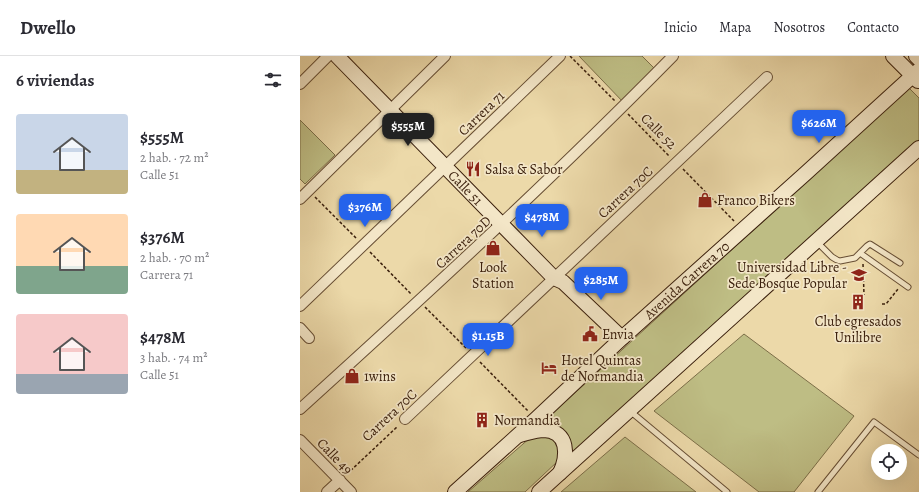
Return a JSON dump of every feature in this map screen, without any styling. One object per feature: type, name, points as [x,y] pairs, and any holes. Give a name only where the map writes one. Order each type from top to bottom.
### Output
[{"type":"main road","name":"Calle 51","points":[[337,56],[392,108],[559,278],[622,338]]},
{"type":"main road","name":"Calle 51","points":[[345,56],[392,108]]},
{"type":"main road","points":[[893,56],[917,76]]},
{"type":"main road","points":[[916,56],[919,59]]},
{"type":"main road","name":"Avenida Carrera 70","points":[[455,492],[518,436],[622,338],[917,76]]},
{"type":"main road","points":[[539,492],[919,148]]},
{"type":"main road","points":[[518,436],[542,430],[553,432],[559,436],[566,449],[564,464],[560,474]]},
{"type":"street","points":[[300,84],[328,56]]},
{"type":"street","points":[[300,199],[445,56]]},
{"type":"street","name":"Carrera 71","points":[[300,306],[560,56]]},
{"type":"street","name":"Carrera 70D","points":[[300,409],[419,302],[504,222],[673,56]]},
{"type":"street","name":"Carrera 70C","points":[[406,419],[559,278],[767,77]]},
{"type":"street","points":[[300,328],[309,338]]},
{"type":"street","name":"Calle 49","points":[[300,440],[351,492]]},
{"type":"street","points":[[327,492],[340,480]]},
{"type":"lane","points":[[817,241],[832,257],[837,260],[853,259],[862,254],[870,244],[900,263]]},
{"type":"lane","points":[[862,254],[906,285]]},
{"type":"lane","points":[[629,411],[727,492]]},
{"type":"lane","points":[[818,492],[874,422],[919,455]]},
{"type":"path","name":"Calle 52","points":[[570,56],[734,220]]},
{"type":"path","points":[[862,254],[864,295]]},
{"type":"path","points":[[882,304],[886,304],[906,285]]},
{"type":"path","name":"Carrera 70C","points":[[340,480],[406,419]]},
{"type":"shaded area","points":[[579,56],[642,56],[657,71],[624,103]]},
{"type":"shaded area","points":[[909,88],[919,98],[919,140],[571,456],[551,425],[543,422]]},
{"type":"shaded area","points":[[300,120],[335,155],[305,184],[300,179]]},
{"type":"shaded area","points":[[744,334],[854,416],[794,492],[759,492],[654,411]]},
{"type":"shaded area","points":[[544,435],[559,442],[558,461],[525,492],[468,492],[531,437]]},
{"type":"shaded area","points":[[625,437],[696,492],[561,492]]},
{"type":"place","name":"Salsa & Sabor","points":[[473,169]]},
{"type":"place","name":"Franco Bikers","points":[[705,200]]},
{"type":"place","name":"Look Station","points":[[493,248]]},
{"type":"place","name":"Universidad Libre - Sede Bosque Popular","points":[[859,275]]},
{"type":"place","name":"Club egresados Unilibre","points":[[858,302]]},
{"type":"place","name":"Envia","points":[[590,334]]},
{"type":"place","name":"Hotel Quintas de Normandia","points":[[549,368]]},
{"type":"place","name":"1wins","points":[[352,376]]},
{"type":"place","name":"Normandia","points":[[482,420]]}]
